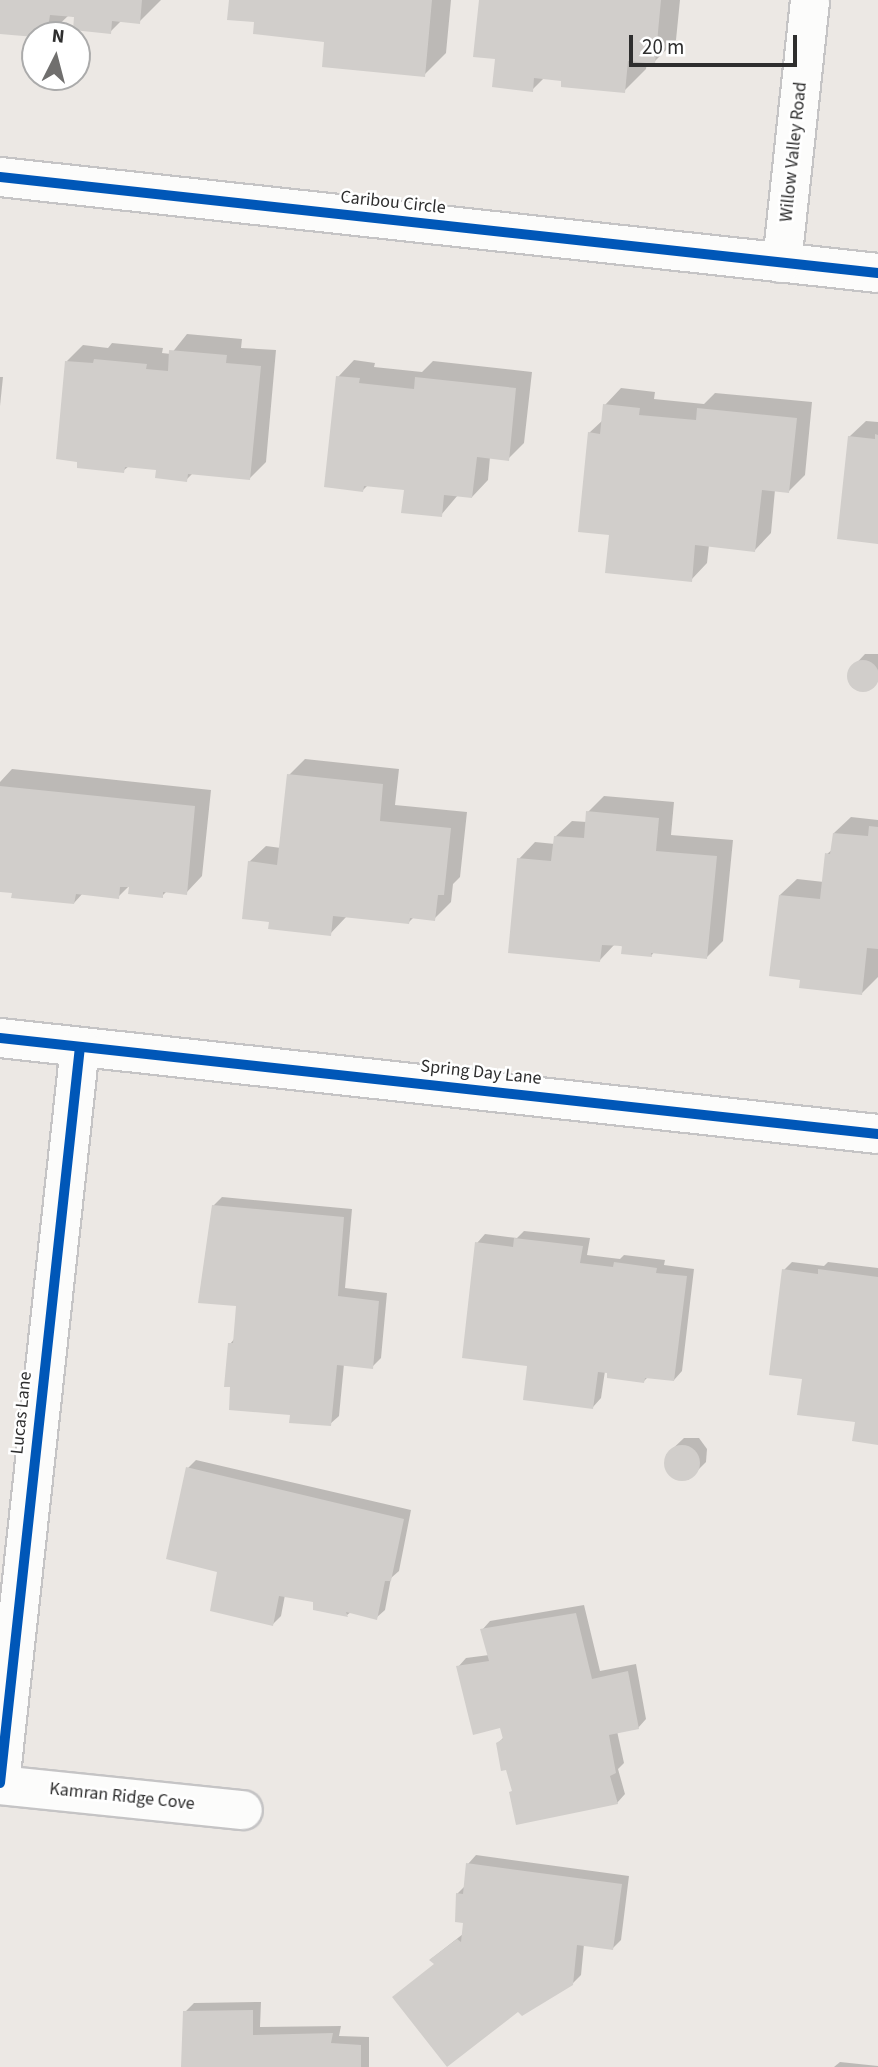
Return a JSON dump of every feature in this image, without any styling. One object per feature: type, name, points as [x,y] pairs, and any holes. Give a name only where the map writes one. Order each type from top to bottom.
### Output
[{"type":"street","name":"Willow Valley Road","points":[[782,263],[810,0]]},
{"type":"street","name":"Caribou Circle","points":[[0,177],[878,273]]},
{"type":"street","name":"Spring Day Lane","points":[[0,1038],[878,1134]]},
{"type":"street","name":"Lucas Lane","points":[[0,1784],[80,1047]]},
{"type":"street","name":"Kamran Ridge Cove","points":[[0,1784],[243,1810]]},
{"type":"building","points":[[0,0],[142,0],[140,24],[112,21],[111,34],[91,32],[91,21],[74,21],[74,17],[50,15],[49,21],[21,21],[21,36],[0,34]]},
{"type":"building","points":[[229,0],[432,0],[425,77],[322,67],[324,42],[253,34],[254,22],[227,20]]},
{"type":"building","points":[[479,0],[661,0],[655,64],[628,61],[625,93],[561,87],[561,81],[534,78],[533,92],[492,87],[495,59],[473,57]]},
{"type":"building","points":[[169,350],[227,355],[226,363],[261,366],[250,480],[188,474],[187,482],[155,478],[156,470],[125,467],[124,473],[77,468],[77,462],[56,459],[65,361],[93,363],[94,359],[147,364],[146,369],[168,371]]},
{"type":"building","points":[[336,376],[360,378],[359,383],[414,389],[415,377],[516,388],[509,461],[477,457],[472,498],[444,495],[442,517],[401,513],[404,490],[364,486],[363,492],[324,487]]},
{"type":"building","points":[[603,404],[640,408],[639,415],[696,420],[697,408],[797,418],[789,493],[762,490],[755,552],[695,545],[692,582],[605,573],[609,535],[578,532],[588,432],[600,434]]},
{"type":"building","points":[[875,434],[878,435],[878,544],[837,539],[848,436],[875,439]]},
{"type":"building","points":[[863,660],[874,665],[879,676],[874,687],[863,692],[852,687],[847,676],[852,665]]},
{"type":"building","points":[[287,774],[383,784],[380,821],[451,828],[444,895],[438,895],[435,921],[410,918],[409,924],[333,916],[331,936],[268,929],[269,922],[242,919],[248,861],[277,865]]},
{"type":"building","points":[[0,786],[195,806],[187,895],[163,892],[163,898],[128,894],[129,887],[120,887],[119,899],[76,894],[74,904],[11,898],[12,893],[0,892]]},
{"type":"building","points":[[586,811],[659,818],[656,851],[717,856],[707,959],[651,953],[652,957],[621,954],[622,946],[602,945],[600,962],[508,953],[517,858],[551,861],[554,836],[584,838]]},
{"type":"building","points":[[869,826],[878,827],[878,949],[867,948],[862,995],[799,988],[800,980],[769,976],[779,895],[820,899],[825,853],[830,854],[833,833],[868,836]]},
{"type":"building","points":[[212,1205],[344,1217],[338,1296],[379,1301],[373,1369],[337,1365],[331,1426],[289,1423],[290,1415],[229,1410],[230,1387],[224,1387],[228,1343],[233,1343],[236,1306],[198,1303]]},
{"type":"building","points":[[514,1238],[583,1246],[580,1263],[613,1267],[614,1262],[657,1268],[656,1273],[687,1276],[674,1381],[645,1378],[644,1383],[607,1378],[607,1373],[598,1372],[593,1409],[523,1400],[527,1366],[462,1358],[475,1242],[513,1247]]},
{"type":"building","points":[[782,1269],[818,1274],[818,1269],[878,1277],[878,1445],[852,1441],[855,1422],[797,1415],[802,1379],[769,1375]]},
{"type":"building","points":[[682,1445],[695,1450],[700,1463],[695,1476],[682,1481],[669,1476],[664,1463],[669,1450]]},
{"type":"building","points":[[186,1467],[404,1519],[391,1581],[385,1581],[377,1620],[346,1612],[348,1617],[313,1610],[313,1602],[279,1596],[273,1626],[210,1611],[217,1572],[166,1559]]},
{"type":"building","points":[[576,1613],[592,1679],[628,1671],[639,1729],[609,1735],[616,1773],[610,1776],[618,1804],[516,1825],[509,1792],[512,1791],[506,1770],[501,1771],[496,1743],[503,1739],[500,1728],[473,1735],[456,1666],[489,1661],[480,1629]]},
{"type":"building","points":[[466,1863],[622,1884],[613,1950],[577,1945],[573,1985],[522,2016],[518,2012],[447,2067],[392,1997],[434,1964],[429,1960],[457,1939],[461,1942],[463,1923],[455,1922],[456,1893],[463,1894]]},
{"type":"building","points":[[253,2010],[253,2035],[333,2033],[331,2043],[361,2045],[361,2067],[181,2067],[183,2011]]},
{"type":"cycle path","points":[[0,177],[878,273]]},
{"type":"cycle path","points":[[0,1038],[878,1134]]},
{"type":"cycle path","points":[[0,1783],[80,1047]]}]
